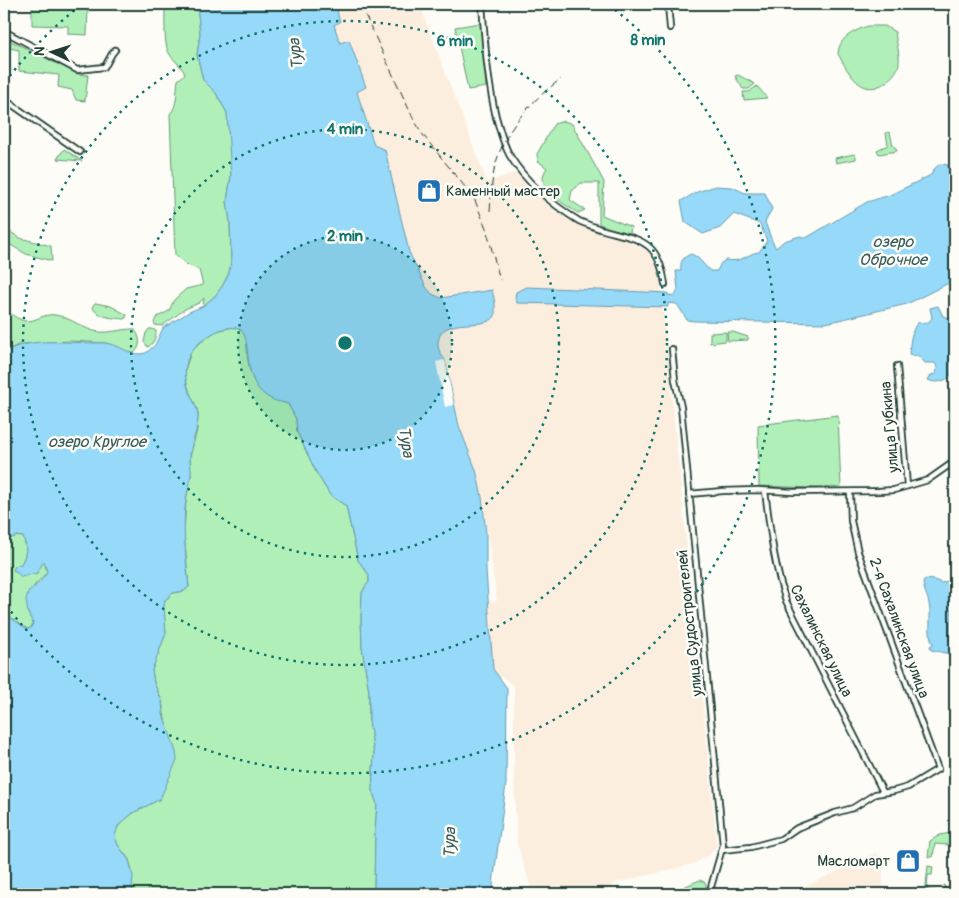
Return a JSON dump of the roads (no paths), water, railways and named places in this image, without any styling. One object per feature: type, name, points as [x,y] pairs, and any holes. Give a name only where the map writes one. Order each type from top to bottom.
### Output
[{"type":"street","points":[[482,4],[488,82],[503,142],[510,156],[532,186],[580,221],[624,236],[633,237],[648,245],[658,256],[665,284]]},
{"type":"street","points":[[668,4],[670,28]]},
{"type":"street","points":[[4,31],[77,70],[104,67],[109,56],[115,50]]},
{"type":"street","points":[[4,99],[80,152]]},
{"type":"street","name":"улица Судостроителей","points":[[672,349],[681,408],[706,651],[723,844],[709,894]]},
{"type":"street","name":"улица Губкина","points":[[897,366],[907,486]]},
{"type":"street","name":"улица Губкина","points":[[689,494],[723,491],[879,492],[928,480],[955,462]]},
{"type":"street","name":"Сахалинская улица","points":[[765,491],[776,566],[786,601],[883,792]]},
{"type":"street","name":"2-я Сахалинская улица","points":[[850,492],[851,522],[858,552],[938,769],[908,787],[883,792]]},
{"type":"street","points":[[722,850],[751,848],[781,839],[797,828],[835,812],[846,811],[861,804],[875,794],[883,792]]},
{"type":"water","points":[[197,4],[337,4],[340,22],[334,25],[340,43],[349,40],[366,87],[357,92],[374,145],[385,150],[409,252],[426,287],[432,294],[441,298],[492,290],[495,316],[490,321],[483,323],[447,328],[439,338],[438,347],[445,360],[459,426],[476,470],[482,497],[486,533],[486,570],[493,669],[507,688],[506,784],[493,884],[496,894],[374,894],[377,804],[372,790],[374,754],[369,721],[369,692],[362,647],[361,618],[362,593],[369,582],[369,575],[358,560],[346,506],[330,495],[316,472],[297,432],[296,419],[288,404],[273,400],[262,393],[255,383],[251,372],[244,333],[239,329],[226,328],[204,339],[197,345],[189,356],[186,366],[187,386],[198,414],[190,452],[191,475],[186,497],[184,521],[189,587],[184,591],[173,593],[165,600],[166,633],[152,670],[154,683],[162,701],[163,714],[177,760],[160,799],[133,813],[118,826],[115,836],[118,845],[129,860],[133,876],[132,889],[134,894],[4,894],[4,613],[27,629],[31,628],[33,623],[28,613],[26,600],[28,592],[40,582],[47,572],[44,561],[37,573],[21,577],[13,570],[15,566],[21,564],[25,554],[26,547],[23,537],[17,536],[4,541],[4,352],[34,343],[55,342],[105,343],[136,354],[146,353],[155,345],[163,328],[203,306],[215,296],[223,285],[229,273],[231,262],[230,222],[227,201],[231,176],[227,113],[216,93],[203,80],[197,55],[200,34]]},
{"type":"water","name":"озеро Оброчное","points":[[940,164],[948,165],[949,173],[955,176],[955,277],[949,283],[907,304],[826,323],[694,321],[687,320],[677,304],[668,303],[668,307],[517,303],[515,298],[516,292],[527,287],[668,293],[668,295],[675,296],[678,289],[676,271],[681,271],[682,260],[688,255],[691,254],[697,257],[710,271],[717,271],[721,263],[726,260],[737,260],[759,252],[767,241],[760,224],[734,214],[720,228],[703,234],[685,222],[681,201],[697,192],[716,186],[732,187],[745,193],[765,193],[772,209],[765,222],[776,248],[784,241],[800,236],[806,238],[867,202],[890,195],[931,175]]},
{"type":"water","points":[[938,306],[943,316],[953,319],[954,354],[952,372],[948,378],[935,382],[928,380],[931,375],[936,374],[937,367],[935,363],[925,363],[919,356],[909,354],[915,326],[917,323],[929,322],[932,318],[930,308]]},
{"type":"water","points":[[926,579],[951,583],[950,641],[952,651],[950,654],[931,650],[930,646],[933,644],[930,635],[930,609],[923,584],[923,581]]},
{"type":"railway","points":[[360,4],[413,118],[423,135],[474,198],[486,228],[500,280]]},
{"type":"railway","points":[[490,211],[492,180],[502,146],[517,121],[527,109],[537,98],[561,79]]},
{"type":"place","name":"Каменный мастер","points":[[429,191]]},
{"type":"place","name":"Масломарт","points":[[908,861]]},
{"type":"water label","name":"Тура","points":[[296,54]]},
{"type":"water label","name":"озеро Круглое","points":[[97,442]]},
{"type":"water label","name":"Тура","points":[[406,442]]},
{"type":"water label","name":"Тура","points":[[450,843]]}]
